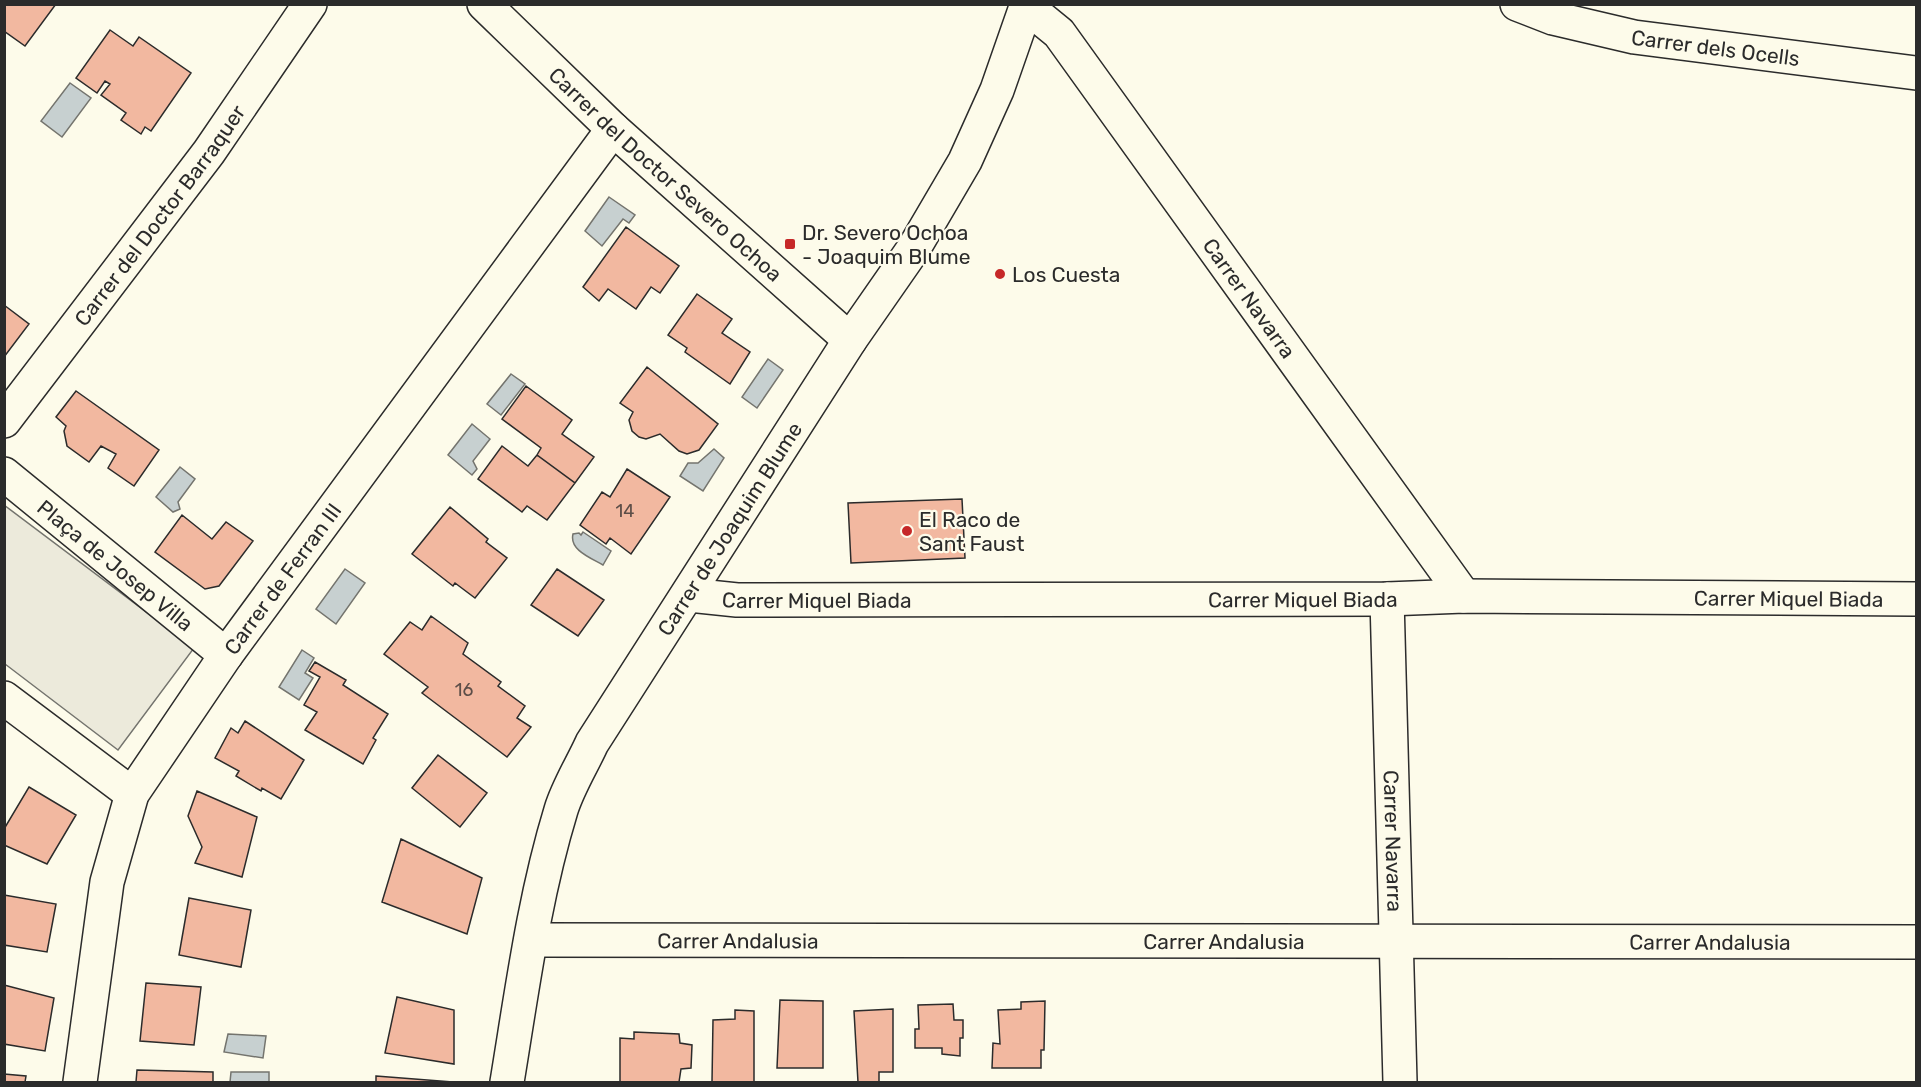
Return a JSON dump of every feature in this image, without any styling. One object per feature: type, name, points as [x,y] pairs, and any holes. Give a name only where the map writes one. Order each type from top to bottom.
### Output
[{"type":"street","name":"Carrer del Doctor Barraquer","points":[[4,421],[208,152],[310,4]]},
{"type":"street","name":"Carrer del Doctor Severo Ochoa","points":[[484,4],[613,129],[850,340]]},
{"type":"street","name":"Carrer dels Ocells","points":[[1517,4],[1553,18],[1634,37],[1917,73]]},
{"type":"street","name":"Carrer de Joaquim Blume","points":[[507,1083],[531,940],[562,808],[592,744],[850,340],[914,248],[965,161],[997,90],[1027,5]]},
{"type":"street","name":"Carrer Navarra","points":[[1027,5],[1059,33],[1464,596]]},
{"type":"street","name":"Carrer de Ferran III","points":[[80,1083],[107,882],[132,794],[226,655],[613,129]]},
{"type":"street","name":"Plaça de Josep Villa","points":[[4,474],[226,655]]},
{"type":"street","name":"Carrer Miquel Biada","points":[[689,595],[737,600],[1387,599],[1464,596],[1917,599]]},
{"type":"street","name":"Carrer Navarra","points":[[1387,599],[1400,1083]]},
{"type":"street","points":[[4,698],[132,794]]},
{"type":"street","name":"Carrer Andalusia","points":[[531,940],[1917,942]]},
{"type":"shaded area","points":[[70,83],[91,98],[62,137],[41,121]]},
{"type":"shaded area","points":[[609,197],[635,215],[629,223],[623,219],[602,246],[585,231]]},
{"type":"shaded area","points":[[768,359],[783,370],[757,408],[742,397]]},
{"type":"shaded area","points":[[511,374],[525,384],[501,415],[487,404]]},
{"type":"shaded area","points":[[472,424],[490,439],[473,461],[477,469],[472,475],[448,455]]},
{"type":"shaded area","points":[[714,449],[724,458],[703,491],[680,476],[688,463],[698,463]]},
{"type":"shaded area","points":[[180,467],[195,479],[178,502],[180,509],[173,512],[156,497]]},
{"type":"shaded area","points":[[4,505],[194,648],[118,750],[5,664]]},
{"type":"shaded area","points":[[583,532],[611,551],[603,565],[582,553],[574,545],[573,534],[581,535]]},
{"type":"shaded area","points":[[345,569],[365,583],[336,624],[316,609]]},
{"type":"shaded area","points":[[302,650],[314,658],[305,673],[313,678],[299,700],[279,687]]},
{"type":"shaded area","points":[[228,1034],[266,1036],[263,1058],[224,1052]]},
{"type":"shaded area","points":[[231,1072],[269,1072],[269,1082],[230,1082]]},
{"type":"building","points":[[4,4],[56,4],[25,46],[4,31]]},
{"type":"building","points":[[110,30],[133,46],[139,37],[191,73],[151,131],[145,127],[141,134],[121,120],[126,113],[101,95],[110,84],[105,81],[97,93],[76,78]]},
{"type":"building","points":[[626,227],[679,266],[660,293],[651,287],[636,309],[608,289],[599,301],[583,287]]},
{"type":"building","points":[[697,294],[732,319],[722,333],[750,352],[730,384],[685,352],[687,348],[668,335]]},
{"type":"building","points":[[4,305],[29,324],[4,357]]},
{"type":"building","points":[[647,367],[718,424],[699,450],[687,454],[679,451],[660,434],[646,439],[632,431],[629,420],[633,412],[620,403]]},
{"type":"building","points":[[526,386],[572,420],[562,434],[594,457],[575,483],[537,455],[541,448],[502,419]]},
{"type":"building","points":[[76,391],[159,450],[134,486],[108,468],[116,454],[101,446],[89,462],[67,446],[64,431],[66,426],[56,417]]},
{"type":"building","points":[[502,446],[528,466],[537,455],[575,483],[547,520],[527,506],[522,512],[478,479]]},
{"type":"building","points":[[627,469],[670,497],[631,554],[610,538],[606,544],[580,525],[602,492],[610,497]]},
{"type":"building","name":"El Raco de Sant Faust","points":[[962,499],[965,558],[851,563],[848,503]]},
{"type":"building","points":[[450,507],[488,539],[486,542],[507,558],[475,598],[455,583],[453,586],[412,554]]},
{"type":"building","points":[[182,515],[212,539],[226,522],[253,541],[219,586],[205,589],[155,552]]},
{"type":"building","points":[[557,569],[604,600],[578,636],[531,605]]},
{"type":"building","points":[[431,616],[468,643],[463,654],[501,682],[498,686],[525,706],[517,718],[531,727],[507,757],[422,693],[428,687],[384,654],[410,622],[422,630]]},
{"type":"building","points":[[315,662],[346,680],[343,685],[388,714],[373,738],[376,740],[363,764],[305,730],[317,712],[304,705],[320,677],[309,671]]},
{"type":"building","points":[[245,721],[304,760],[281,799],[262,788],[261,791],[236,776],[239,771],[215,758],[231,728],[238,733]]},
{"type":"building","points":[[438,755],[487,793],[460,827],[412,788]]},
{"type":"building","points":[[29,787],[76,815],[47,864],[4,845],[4,829]]},
{"type":"building","points":[[197,791],[257,817],[242,877],[195,863],[202,847],[188,816]]},
{"type":"building","points":[[401,839],[482,878],[467,934],[382,902]]},
{"type":"building","points":[[4,895],[56,904],[47,952],[4,945]]},
{"type":"building","points":[[189,898],[251,910],[241,967],[179,955]]},
{"type":"building","points":[[146,983],[201,987],[194,1045],[140,1041]]},
{"type":"building","points":[[4,985],[54,998],[45,1051],[4,1044]]},
{"type":"building","points":[[397,997],[454,1010],[454,1064],[385,1053]]},
{"type":"building","points":[[780,1000],[823,1001],[823,1068],[777,1068]]},
{"type":"building","points":[[1045,1001],[1044,1050],[1041,1050],[1041,1068],[992,1068],[993,1043],[1000,1044],[998,1010],[1021,1009],[1021,1002]]},
{"type":"building","points":[[953,1004],[954,1020],[963,1020],[960,1056],[942,1054],[942,1048],[915,1048],[915,1029],[919,1029],[918,1005]]},
{"type":"building","points":[[893,1009],[893,1072],[879,1072],[879,1082],[858,1082],[854,1011]]},
{"type":"building","points":[[735,1010],[754,1011],[754,1082],[712,1082],[713,1020],[735,1019]]},
{"type":"building","points":[[634,1032],[679,1034],[680,1043],[692,1045],[691,1068],[681,1069],[679,1082],[620,1082],[620,1038],[634,1039]]},
{"type":"building","points":[[137,1070],[213,1072],[213,1082],[136,1082]]},
{"type":"building","points":[[4,1074],[26,1076],[25,1082],[4,1082]]},
{"type":"building","points":[[376,1076],[453,1082],[376,1082]]},
{"type":"place","name":"Dr. Severo Ochoa - Joaquim Blume","points":[[790,244]]},
{"type":"place","name":"Los Cuesta","points":[[1000,274]]},
{"type":"place","name":"El Raco de Sant Faust","points":[[907,531]]}]
